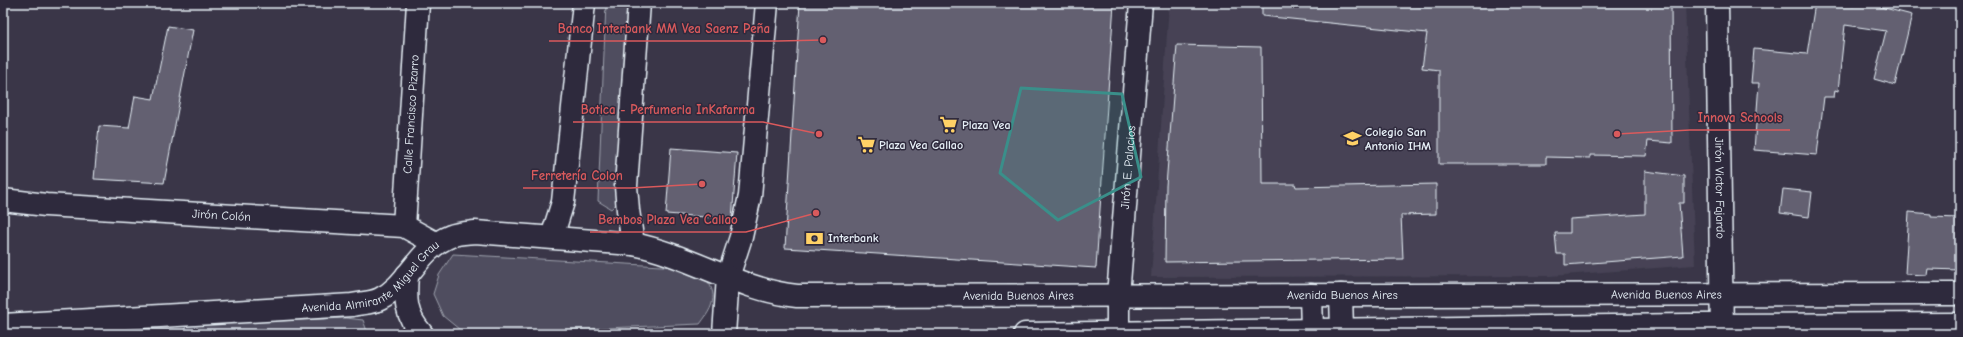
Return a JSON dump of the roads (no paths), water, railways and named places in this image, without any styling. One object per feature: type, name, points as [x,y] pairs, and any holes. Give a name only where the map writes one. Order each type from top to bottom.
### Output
[{"type":"main road","name":"Calle Francisco Pizarro","points":[[404,226],[418,3]]},
{"type":"main road","points":[[552,237],[563,202],[584,3]]},
{"type":"main road","points":[[633,244],[626,186],[639,3]]},
{"type":"main road","points":[[724,334],[728,277],[750,196],[767,3]]},
{"type":"main road","name":"Jirón E. Palacios","points":[[1118,332],[1118,296],[1140,3]]},
{"type":"main road","name":"Jirón Victor Fajardo","points":[[1717,3],[1723,329]]},
{"type":"main road","name":"Jirón Colón","points":[[3,200],[46,205],[404,226],[435,244]]},
{"type":"main road","name":"Avenida Almirante Miguel Grau","points":[[3,326],[352,305],[379,299],[407,275],[421,256],[435,244],[452,235],[475,232],[633,244],[658,249],[728,277]]},
{"type":"main road","points":[[407,275],[405,300],[413,323],[422,334]]},
{"type":"main road","name":"Avenida Buenos Aires","points":[[728,277],[771,292],[797,296],[1960,294]]},
{"type":"main road","points":[[1310,332],[1312,295]]},
{"type":"main road","points":[[1341,295],[1345,332]]},
{"type":"main road","points":[[180,334],[180,328],[189,314]]},
{"type":"main road","points":[[1025,334],[1118,332],[1723,329],[1960,324]]},
{"type":"place","name":"Banco Interbank MM Vea Saenz Peña","points":[[823,40]]},
{"type":"place","name":"Plaza Vea","points":[[949,125]]},
{"type":"place","name":"Botica - Perfumeria InKafarma","points":[[819,134]]},
{"type":"place","name":"Innova Schools","points":[[1617,134]]},
{"type":"place","name":"Colegio San Antonio IHM","points":[[1352,139]]},
{"type":"place","name":"Plaza Vea Callao","points":[[866,145]]},
{"type":"place","name":"Ferretería Colon","points":[[702,184]]},
{"type":"place","name":"Bembos Plaza Vea Callao","points":[[816,213]]},
{"type":"place","name":"Interbank","points":[[815,238]]}]
